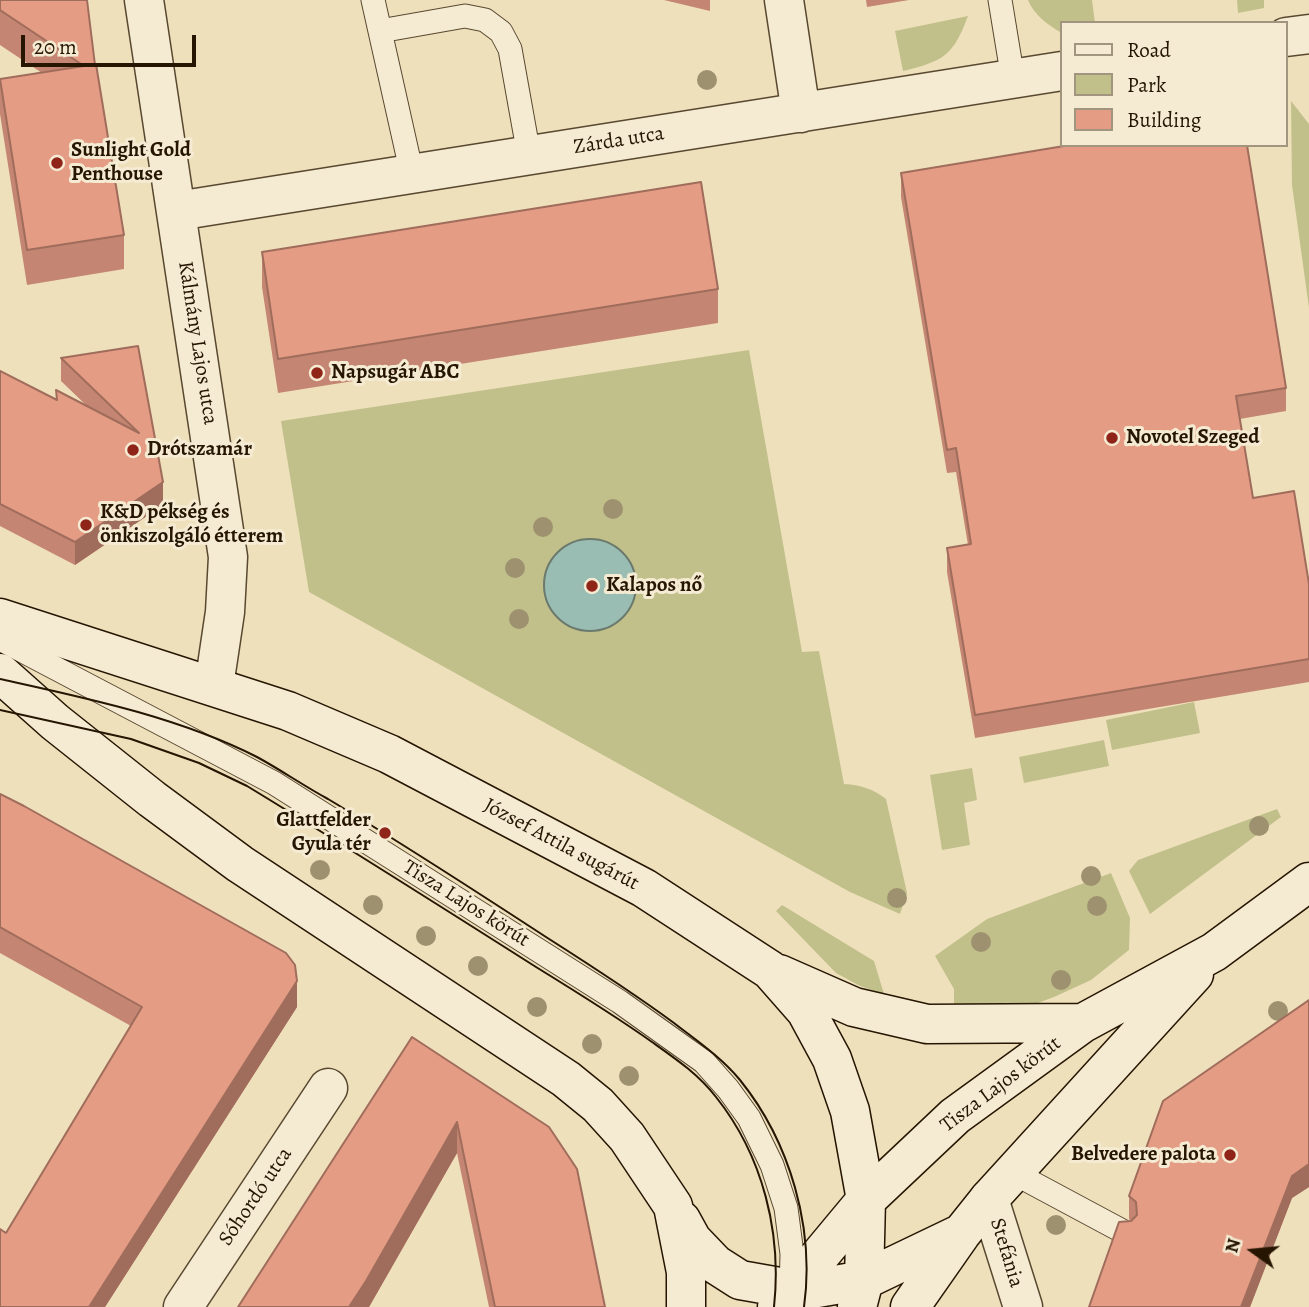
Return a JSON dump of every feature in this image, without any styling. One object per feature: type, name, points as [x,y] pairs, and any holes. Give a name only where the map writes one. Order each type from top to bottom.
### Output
[{"type":"street","name":"Kálmány Lajos utca","points":[[144,0],[228,558],[225,612],[214,686]]},
{"type":"street","points":[[784,0],[801,113]]},
{"type":"street","points":[[1288,37],[1309,34]]},
{"type":"street","name":"Zárda utca","points":[[177,212],[1060,71]]},
{"type":"street","name":"József Attila sugárút","points":[[0,618],[288,710],[389,754],[644,888],[770,970],[806,1011],[832,1059],[850,1111],[866,1200],[860,1294]]},
{"type":"street","points":[[0,673],[55,722],[240,864],[566,1079],[598,1105],[627,1137],[692,1240],[715,1264],[740,1280],[786,1301],[806,1290],[860,1294],[961,1234]]},
{"type":"street","name":"Tisza Lajos körút","points":[[786,1301],[866,1200],[955,1116],[1083,1023],[1214,952],[1309,882]]},
{"type":"street","name":"Tisza Lajos körút","points":[[910,1307],[961,1234],[1001,1185],[1214,952]]},
{"type":"street","points":[[770,970],[854,1007],[928,1024],[1083,1023]]},
{"type":"street","name":"Sóhordó utca","points":[[183,1307],[328,1088]]},
{"type":"street","name":"Stefánia","points":[[1001,1185],[1023,1307]]},
{"type":"street","points":[[673,1206],[686,1272],[686,1307]]},
{"type":"lane","points":[[373,0],[412,174]]},
{"type":"lane","points":[[1000,0],[1013,79]]},
{"type":"lane","points":[[380,32],[465,16],[485,20],[501,32],[510,50],[529,155]]},
{"type":"lane","name":"Tisza Lajos körút","points":[[0,639],[274,783],[620,1002],[704,1062],[749,1118],[772,1165],[786,1208],[792,1254],[786,1301]]},
{"type":"lane","points":[[1001,1185],[1124,1232]]},
{"type":"green space","points":[[1028,0],[1092,0],[1095,21],[1060,21],[1060,32],[1034,10]]},
{"type":"green space","points":[[1237,0],[1264,0],[1264,8],[1238,13]]},
{"type":"green space","points":[[968,16],[957,40],[945,55],[928,64],[903,71],[895,31]]},
{"type":"green space","points":[[1291,101],[1309,124],[1309,308],[1292,185]]},
{"type":"green space","points":[[749,350],[802,652],[819,651],[844,784],[866,788],[886,799],[907,893],[900,914],[850,892],[309,592],[281,421]]},
{"type":"green space","points":[[1194,702],[1200,733],[1112,750],[1106,720]]},
{"type":"green space","points":[[1104,740],[1109,766],[1024,783],[1019,757]]},
{"type":"green space","points":[[972,768],[977,800],[964,803],[970,845],[942,850],[930,775]]},
{"type":"green space","points":[[1277,809],[1281,817],[1150,914],[1129,871],[1138,860]]},
{"type":"green space","points":[[1111,873],[1130,918],[1129,950],[1091,980],[1011,1013],[954,1013],[954,989],[935,956],[987,919]]},
{"type":"green space","points":[[782,905],[874,961],[884,994],[860,986],[836,973],[776,911]]},
{"type":"water","points":[[590,539],[608,542],[623,552],[633,567],[636,585],[633,603],[623,618],[608,628],[590,631],[572,628],[557,618],[547,603],[544,585],[547,567],[557,552],[572,542]]},
{"type":"building","name":"Sunlight Gold Penthouse","points":[[0,0],[87,0],[95,65],[124,235],[27,250],[0,79],[84,66],[0,10]]},
{"type":"building","points":[[1060,147],[1247,147],[1286,388],[1236,396],[1253,498],[1294,491],[1309,584],[1309,659],[975,715],[947,548],[971,544],[956,448],[947,450],[901,173]]},
{"type":"building","points":[[701,182],[718,289],[278,359],[262,252]]},
{"type":"building","points":[[138,346],[163,482],[75,542],[0,504],[0,371],[57,400],[56,390],[139,433],[61,358]]},
{"type":"building","points":[[0,794],[286,953],[295,965],[297,981],[89,1307],[0,1307],[0,1229],[6,1233],[142,1007],[0,927]]},
{"type":"building","name":"Belvedere palota","points":[[1309,1000],[1309,1164],[1292,1176],[1241,1307],[1089,1307],[1119,1222],[1131,1221],[1137,1215],[1136,1202],[1129,1196],[1163,1101]]},
{"type":"building","points":[[412,1037],[549,1127],[577,1169],[605,1307],[495,1307],[457,1122],[349,1307],[238,1307]]},
{"type":"tram line","points":[[0,679],[98,701],[164,720],[257,757],[465,884],[627,990],[700,1043],[725,1064],[758,1104],[785,1158],[795,1187],[806,1247],[804,1307]]},
{"type":"tram line","points":[[0,710],[131,739],[199,763],[247,786],[594,1003],[678,1061],[716,1097],[746,1144],[757,1170],[772,1224],[776,1279],[774,1307]]},
{"type":"place","name":"Sunlight Gold Penthouse","points":[[57,163]]},
{"type":"place","name":"Napsugár ABC","points":[[317,373]]},
{"type":"place","name":"Novotel Szeged","points":[[1112,438]]},
{"type":"place","name":"Drótszamár","points":[[133,450]]},
{"type":"place","name":"K&D pékség és önkiszolgáló étterem","points":[[86,525]]},
{"type":"place","name":"Kalapos nő","points":[[592,586]]},
{"type":"place","name":"Glattfelder Gyula tér","points":[[385,833]]},
{"type":"place","name":"Belvedere palota","points":[[1230,1155]]}]
